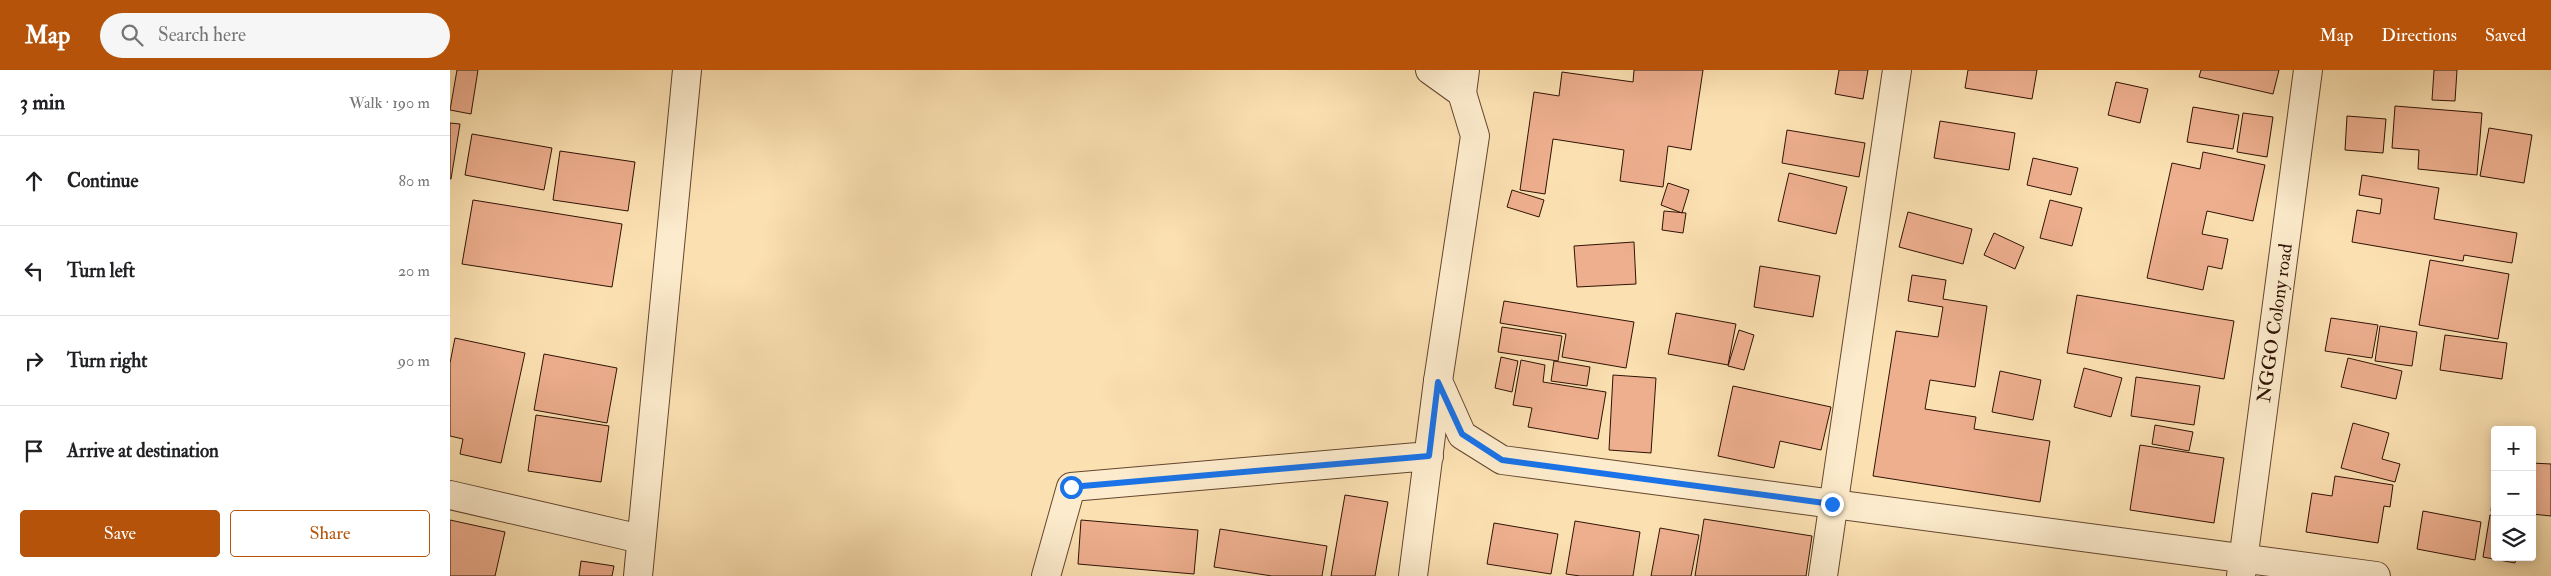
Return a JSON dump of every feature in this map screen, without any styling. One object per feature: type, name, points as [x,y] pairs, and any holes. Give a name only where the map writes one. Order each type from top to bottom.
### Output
[{"type":"street","points":[[638,576],[687,70]]},
{"type":"street","points":[[1413,576],[1438,382],[1475,136],[1464,82],[1430,70]]},
{"type":"street","points":[[1823,576],[1832,504],[1897,70]]},
{"type":"street","name":"NGGO Colony road","points":[[2242,566],[2308,70]]},
{"type":"street","points":[[1438,382],[1462,434],[1502,460],[1832,504],[2242,566],[2376,576]]},
{"type":"street","points":[[1046,576],[1071,487],[1429,456]]},
{"type":"street","points":[[450,495],[641,539]]},
{"type":"building","points":[[457,70],[478,70],[471,114],[450,110]]},
{"type":"building","points":[[1634,70],[1703,70],[1691,150],[1668,146],[1663,187],[1620,181],[1624,150],[1553,139],[1545,194],[1520,190],[1534,92],[1559,96],[1562,72],[1633,82]]},
{"type":"building","points":[[1839,70],[1868,70],[1863,99],[1835,94]]},
{"type":"building","points":[[1968,70],[2037,70],[2032,99],[1965,88]]},
{"type":"building","points":[[2201,70],[2279,70],[2273,94],[2199,77]]},
{"type":"building","points":[[2434,70],[2457,70],[2455,101],[2432,100]]},
{"type":"building","points":[[2116,82],[2148,89],[2140,123],[2108,115]]},
{"type":"building","points":[[2395,106],[2482,113],[2477,175],[2418,169],[2419,150],[2392,148]]},
{"type":"building","points":[[2193,107],[2239,115],[2233,149],[2187,142]]},
{"type":"building","points":[[2243,113],[2273,117],[2267,157],[2237,152]]},
{"type":"building","points":[[2347,116],[2386,119],[2383,153],[2345,150]]},
{"type":"building","points":[[1940,121],[2015,133],[2009,170],[1934,158]]},
{"type":"building","points":[[450,123],[460,124],[451,179],[450,179]]},
{"type":"building","points":[[2489,128],[2532,135],[2524,183],[2480,176]]},
{"type":"building","points":[[1787,130],[1865,143],[1859,177],[1782,163]]},
{"type":"building","points":[[472,134],[552,148],[544,190],[465,175]]},
{"type":"building","points":[[560,151],[635,162],[628,211],[553,200]]},
{"type":"building","points":[[2203,152],[2265,165],[2253,221],[2207,211],[2202,234],[2228,239],[2222,269],[2208,266],[2203,290],[2147,278],[2172,163],[2200,169]]},
{"type":"building","points":[[2033,158],[2078,168],[2071,195],[2027,185]]},
{"type":"building","points":[[1789,173],[1847,187],[1836,234],[1778,221]]},
{"type":"building","points":[[2362,175],[2439,188],[2434,219],[2517,233],[2512,263],[2464,255],[2463,261],[2352,242],[2357,210],[2380,214],[2382,199],[2359,195]]},
{"type":"building","points":[[1668,183],[1689,190],[1682,213],[1661,205]]},
{"type":"building","points":[[1512,190],[1544,200],[1539,217],[1507,207]]},
{"type":"building","points":[[473,200],[622,224],[612,287],[462,264]]},
{"type":"building","points":[[2050,200],[2082,208],[2072,246],[2040,238]]},
{"type":"building","points":[[1664,211],[1686,213],[1683,233],[1662,230]]},
{"type":"building","points":[[1908,212],[1972,229],[1963,264],[1899,247]]},
{"type":"building","points":[[1994,233],[2024,247],[2015,269],[1984,255]]},
{"type":"building","points":[[1634,242],[1636,284],[1577,287],[1574,246]]},
{"type":"building","points":[[2430,260],[2509,274],[2498,339],[2419,325]]},
{"type":"building","points":[[1760,266],[1820,276],[1813,317],[1754,307]]},
{"type":"building","points":[[1912,275],[1946,280],[1943,299],[1987,306],[1975,387],[1930,380],[1925,409],[1976,417],[1974,429],[2050,441],[2040,502],[1873,476],[1896,331],[1938,337],[1943,307],[1908,301]]},
{"type":"building","points":[[2077,295],[2234,321],[2224,379],[2067,353]]},
{"type":"building","points":[[1504,301],[1634,322],[1626,368],[1562,357],[1566,334],[1500,323]]},
{"type":"building","points":[[1676,313],[1736,324],[1728,365],[1668,354]]},
{"type":"building","points":[[2331,318],[2378,325],[2372,358],[2325,351]]},
{"type":"building","points":[[2380,326],[2417,332],[2412,366],[2375,361]]},
{"type":"building","points":[[1502,327],[1562,336],[1558,361],[1498,352]]},
{"type":"building","points":[[1739,330],[1754,335],[1744,370],[1728,366]]},
{"type":"building","points":[[2445,335],[2507,343],[2502,379],[2440,370]]},
{"type":"building","points":[[455,338],[525,353],[501,463],[460,454],[463,439],[450,436],[450,363]]},
{"type":"building","points":[[544,354],[617,368],[607,423],[534,410]]},
{"type":"building","points":[[1501,357],[1518,361],[1512,392],[1495,388]]},
{"type":"building","points":[[2348,358],[2402,371],[2396,399],[2341,387]]},
{"type":"building","points":[[1521,360],[1545,365],[1543,382],[1606,392],[1598,439],[1528,427],[1532,408],[1513,405]]},
{"type":"building","points":[[1554,361],[1590,367],[1587,386],[1551,381]]},
{"type":"building","points":[[2084,368],[2122,378],[2111,417],[2074,407]]},
{"type":"building","points":[[2000,371],[2041,380],[2033,420],[1992,412]]},
{"type":"building","points":[[1613,375],[1656,378],[1651,453],[1609,450]]},
{"type":"building","points":[[2136,377],[2200,386],[2194,425],[2131,416]]},
{"type":"building","points":[[1733,386],[1831,407],[1821,450],[1780,441],[1774,468],[1718,456]]},
{"type":"building","points":[[536,415],[609,426],[601,482],[528,471]]},
{"type":"building","points":[[2353,423],[2389,433],[2382,459],[2400,464],[2395,482],[2341,468]]},
{"type":"building","points":[[2155,425],[2193,432],[2189,451],[2152,444]]},
{"type":"building","points":[[2140,445],[2224,458],[2214,523],[2130,510]]},
{"type":"building","points":[[2536,463],[2551,464],[2551,516],[2536,514]]},
{"type":"building","points":[[2335,476],[2393,485],[2390,507],[2384,506],[2378,543],[2306,532],[2312,493],[2332,496]]},
{"type":"building","points":[[1345,495],[1388,502],[1375,576],[1331,576]]},
{"type":"building","points":[[2423,511],[2481,522],[2475,560],[2417,549]]},
{"type":"building","points":[[2490,515],[2491,558],[2483,557]]},
{"type":"building","points":[[1704,519],[1812,536],[1806,576],[1695,576]]},
{"type":"building","points":[[450,520],[505,532],[495,576],[450,576]]},
{"type":"building","points":[[1081,520],[1198,530],[1194,574],[1078,564]]},
{"type":"building","points":[[1575,521],[1640,532],[1633,576],[1580,576],[1566,574]]},
{"type":"building","points":[[1494,523],[1558,534],[1551,574],[1487,564]]},
{"type":"building","points":[[1660,528],[1699,535],[1691,576],[1651,576]]},
{"type":"building","points":[[1220,529],[1327,546],[1322,576],[1272,576],[1214,567]]},
{"type":"building","points":[[581,561],[614,566],[612,576],[579,576]]},
{"type":"route","points":[[1071,487],[1429,456],[1438,382],[1462,434],[1502,460],[1832,504]]}]
